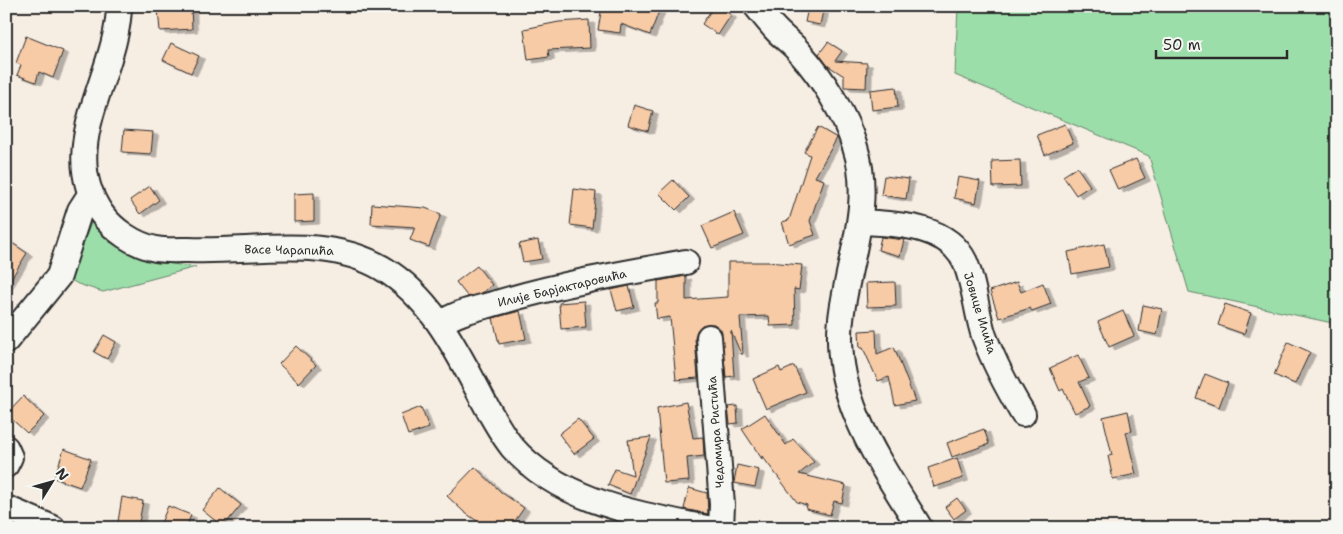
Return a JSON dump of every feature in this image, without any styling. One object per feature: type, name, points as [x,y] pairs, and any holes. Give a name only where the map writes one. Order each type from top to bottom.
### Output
[{"type":"street","name":"Васе Чарапића","points":[[119,6],[116,33],[86,134],[84,165],[90,193],[102,215],[113,226],[126,236],[156,249],[205,251],[266,247],[321,248],[358,257],[384,269],[412,291],[440,324],[501,432],[512,446],[535,468],[566,489],[608,504],[707,528]]},
{"type":"street","points":[[756,6],[777,32],[800,52],[828,93],[850,133],[856,150],[860,176],[860,222],[841,319],[842,359],[846,385],[854,412],[865,437],[920,528]]},
{"type":"street","points":[[6,341],[59,276],[80,210],[90,193]]},
{"type":"street","name":"Јовице Илића","points":[[860,222],[919,228],[935,234],[954,248],[965,261],[982,328],[995,364],[1023,414]]},
{"type":"street","name":"Илије Барјактаровића","points":[[440,324],[461,313],[528,294],[593,279],[686,262]]},
{"type":"street","name":"Чедомира Ристића","points":[[709,337],[722,505],[721,528]]},
{"type":"street","points":[[6,448],[10,457],[6,465]]},
{"type":"street","points":[[6,508],[53,528]]},
{"type":"green space","points":[[958,6],[1337,6],[1337,324],[1189,292],[1149,156],[955,75]]},
{"type":"green space","points":[[93,218],[115,241],[138,255],[165,263],[196,267],[103,292],[78,284],[69,279]]},
{"type":"building","points":[[602,6],[661,6],[650,35],[621,24],[620,33],[598,30]]},
{"type":"building","points":[[714,6],[718,6],[731,15],[718,35],[702,24]]},
{"type":"building","points":[[191,7],[192,29],[160,31],[158,9]]},
{"type":"building","points":[[808,8],[823,11],[820,25],[805,22]]},
{"type":"building","points":[[589,20],[590,48],[548,50],[549,57],[528,60],[524,29],[559,22]]},
{"type":"building","points":[[26,36],[63,51],[53,78],[39,72],[36,82],[17,75],[21,65],[16,63]]},
{"type":"building","points":[[828,42],[842,51],[835,61],[867,63],[866,88],[844,87],[844,76],[827,65],[819,54]]},
{"type":"building","points":[[171,43],[199,56],[191,73],[163,60]]},
{"type":"building","points":[[896,87],[898,107],[872,110],[870,90]]},
{"type":"building","points":[[634,105],[653,111],[648,131],[628,125]]},
{"type":"building","points":[[1065,124],[1073,143],[1045,155],[1037,135]]},
{"type":"building","points":[[818,127],[837,138],[815,177],[824,180],[810,221],[815,235],[789,244],[782,222],[789,220],[810,155],[804,152]]},
{"type":"building","points":[[124,130],[153,132],[151,154],[122,152]]},
{"type":"building","points":[[1136,159],[1145,178],[1118,190],[1109,170]]},
{"type":"building","points":[[1020,160],[1021,186],[993,187],[992,161]]},
{"type":"building","points":[[1077,167],[1090,186],[1076,195],[1063,176]]},
{"type":"building","points":[[884,176],[909,179],[906,199],[881,195]]},
{"type":"building","points":[[958,177],[980,181],[976,203],[954,198]]},
{"type":"building","points":[[673,180],[689,197],[676,210],[659,193]]},
{"type":"building","points":[[150,186],[159,200],[140,214],[130,200]]},
{"type":"building","points":[[574,189],[596,192],[592,228],[570,225]]},
{"type":"building","points":[[314,193],[314,221],[294,222],[294,194]]},
{"type":"building","points":[[372,204],[425,208],[441,214],[429,247],[410,240],[415,227],[371,224]]},
{"type":"building","points":[[734,212],[744,235],[712,248],[702,226]]},
{"type":"building","points":[[881,237],[904,240],[900,256],[878,250]]},
{"type":"building","points":[[6,239],[27,253],[6,287]]},
{"type":"building","points":[[538,240],[542,259],[523,262],[519,244]]},
{"type":"building","points":[[1104,244],[1109,267],[1072,274],[1068,252]]},
{"type":"building","points":[[728,262],[768,262],[802,265],[799,290],[794,289],[795,325],[770,326],[769,316],[740,317],[743,354],[741,354],[731,331],[734,376],[726,377],[721,330],[714,324],[702,325],[697,331],[695,338],[698,378],[676,380],[670,317],[657,319],[655,303],[658,303],[658,281],[686,276],[686,300],[728,297]]},
{"type":"building","points":[[477,266],[492,285],[482,293],[468,297],[456,282]]},
{"type":"building","points":[[895,282],[896,306],[867,307],[866,283]]},
{"type":"building","points":[[1017,282],[1021,292],[1043,283],[1051,304],[1032,311],[1030,308],[999,318],[990,291]]},
{"type":"building","points":[[629,286],[634,307],[617,311],[611,290]]},
{"type":"building","points":[[584,301],[586,327],[561,329],[559,303]]},
{"type":"building","points":[[1225,304],[1251,313],[1244,334],[1218,325]]},
{"type":"building","points":[[1143,305],[1162,309],[1157,335],[1139,331]]},
{"type":"building","points":[[520,311],[526,339],[499,344],[493,318]]},
{"type":"building","points":[[1123,311],[1134,336],[1109,347],[1098,322]]},
{"type":"building","points":[[876,330],[877,354],[894,347],[915,401],[895,405],[889,377],[878,381],[863,348],[860,348],[859,331]]},
{"type":"building","points":[[104,335],[116,342],[107,359],[94,352]]},
{"type":"building","points":[[1288,342],[1310,352],[1295,384],[1274,375]]},
{"type":"building","points":[[296,346],[316,365],[299,383],[279,364]]},
{"type":"building","points":[[1078,355],[1089,378],[1079,382],[1090,406],[1075,413],[1063,389],[1060,391],[1050,368]]},
{"type":"building","points":[[794,366],[806,392],[766,409],[753,379],[779,367],[781,372]]},
{"type":"building","points":[[1205,374],[1228,383],[1219,407],[1196,398]]},
{"type":"building","points":[[23,396],[44,416],[27,433],[6,414]]},
{"type":"building","points":[[686,402],[693,438],[703,437],[704,456],[687,458],[689,481],[664,483],[657,408]]},
{"type":"building","points":[[737,406],[738,423],[730,424],[728,407]]},
{"type":"building","points":[[421,407],[429,428],[408,435],[401,415]]},
{"type":"building","points":[[1128,411],[1132,431],[1126,432],[1136,474],[1113,479],[1108,456],[1112,455],[1103,417]]},
{"type":"building","points":[[765,414],[786,445],[793,439],[814,462],[799,474],[846,485],[842,503],[834,501],[830,515],[806,509],[807,505],[797,502],[762,456],[762,459],[742,429]]},
{"type":"building","points":[[578,419],[594,439],[574,454],[559,434]]},
{"type":"building","points":[[984,429],[989,444],[952,457],[947,443]]},
{"type":"building","points":[[651,437],[630,494],[608,485],[615,469],[633,475],[628,440]]},
{"type":"building","points":[[64,449],[91,459],[80,487],[54,478]]},
{"type":"building","points":[[957,458],[963,478],[934,487],[928,468]]},
{"type":"building","points":[[737,465],[759,470],[755,487],[734,483]]},
{"type":"building","points":[[475,467],[501,492],[524,508],[510,528],[487,528],[464,512],[447,496]]},
{"type":"building","points":[[220,488],[241,505],[223,527],[202,510]]},
{"type":"building","points":[[689,488],[707,493],[708,514],[684,509]]},
{"type":"building","points":[[122,497],[143,501],[138,528],[117,528]]},
{"type":"building","points":[[957,498],[966,510],[954,519],[945,507]]},
{"type":"building","points":[[168,506],[191,515],[186,528],[159,528]]}]
